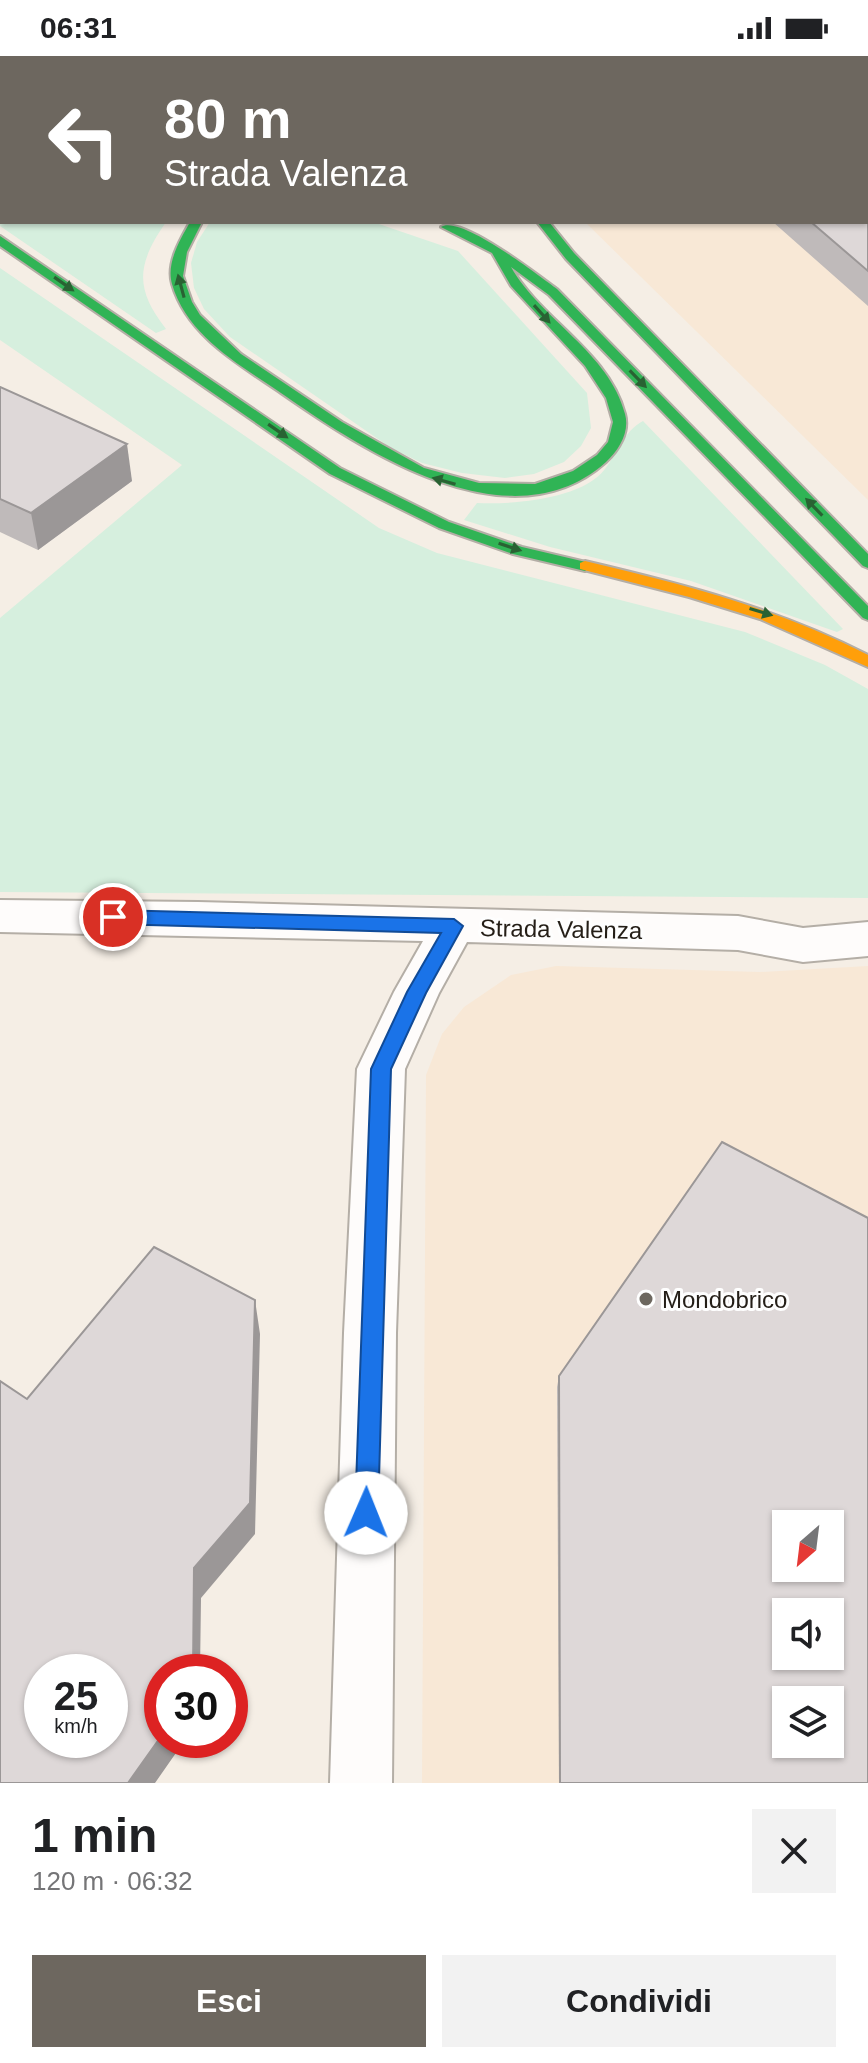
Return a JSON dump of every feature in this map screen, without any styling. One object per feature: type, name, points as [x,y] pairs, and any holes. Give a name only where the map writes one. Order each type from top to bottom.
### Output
[{"type":"main road","points":[[195,224],[180,253],[177,282],[190,309],[217,342],[370,448],[419,474],[469,489],[499,492],[543,488],[581,474],[607,455],[617,437],[619,414],[597,376],[516,284],[497,251]]},
{"type":"main road","points":[[545,224],[570,256],[868,563]]},
{"type":"main road","points":[[483,226],[440,226],[497,251],[553,292],[868,615]]},
{"type":"main road","points":[[0,240],[335,471],[444,525],[518,551],[683,589],[775,617],[868,662]]},
{"type":"street","name":"Strada Valenza","points":[[738,933],[797,919],[868,913]]},
{"type":"street","name":"Strada Valenza","points":[[0,916],[198,918],[738,933],[803,945],[868,939]]},
{"type":"street","points":[[361,1783],[370,1333],[381,1069],[417,992],[454,926]]},
{"type":"shaded area","points":[[587,224],[868,224],[868,500]]},
{"type":"shaded area","name":"Mondobrico","points":[[556,966],[760,972],[868,966],[868,1783],[422,1783],[426,1075],[442,1034],[464,1007],[511,975]]},
{"type":"green space","points":[[165,224],[149,251],[143,276],[148,301],[166,329],[156,333],[0,226]]},
{"type":"green space","points":[[209,224],[379,224],[458,251],[587,393],[591,428],[581,446],[564,462],[534,474],[505,478],[462,473],[422,463],[391,448],[230,337],[204,309],[194,288],[191,263],[197,242]]},
{"type":"green space","points":[[0,268],[379,528],[437,553],[745,632],[825,665],[868,689],[868,898],[0,892],[0,618],[182,465],[0,340]]},
{"type":"green space","points":[[643,421],[843,629],[837,632],[691,581],[550,547],[464,520],[477,503],[546,498],[595,479],[626,436]]},
{"type":"building","points":[[813,224],[868,224],[868,271]]},
{"type":"building","points":[[0,387],[127,444],[31,513],[0,499]]},
{"type":"building","points":[[722,1142],[868,1218],[868,1783],[560,1783],[559,1376]]},
{"type":"building","points":[[154,1247],[255,1300],[250,1503],[194,1568],[193,1654],[144,1654],[146,1758],[128,1783],[0,1783],[0,1381],[27,1399]]},
{"type":"traffic: fast","points":[[195,224],[178,260],[178,284],[195,318],[222,345],[337,425],[419,471],[479,487],[512,490],[535,488],[567,479],[602,458],[617,435],[619,415],[603,381],[515,283],[497,251]]},
{"type":"traffic: fast","points":[[545,224],[570,256],[868,563]]},
{"type":"traffic: fast","points":[[447,227],[497,251],[553,292],[868,615]]},
{"type":"traffic: fast","points":[[0,240],[335,471],[444,525],[518,551],[585,566]]},
{"type":"traffic: slow","points":[[585,566],[694,593],[766,616],[835,644],[868,662]]},
{"type":"place","name":"Mondobrico","points":[[646,1299]]},
{"type":"route","points":[[113,917],[454,926],[417,992],[381,1069],[366,1513]]}]
